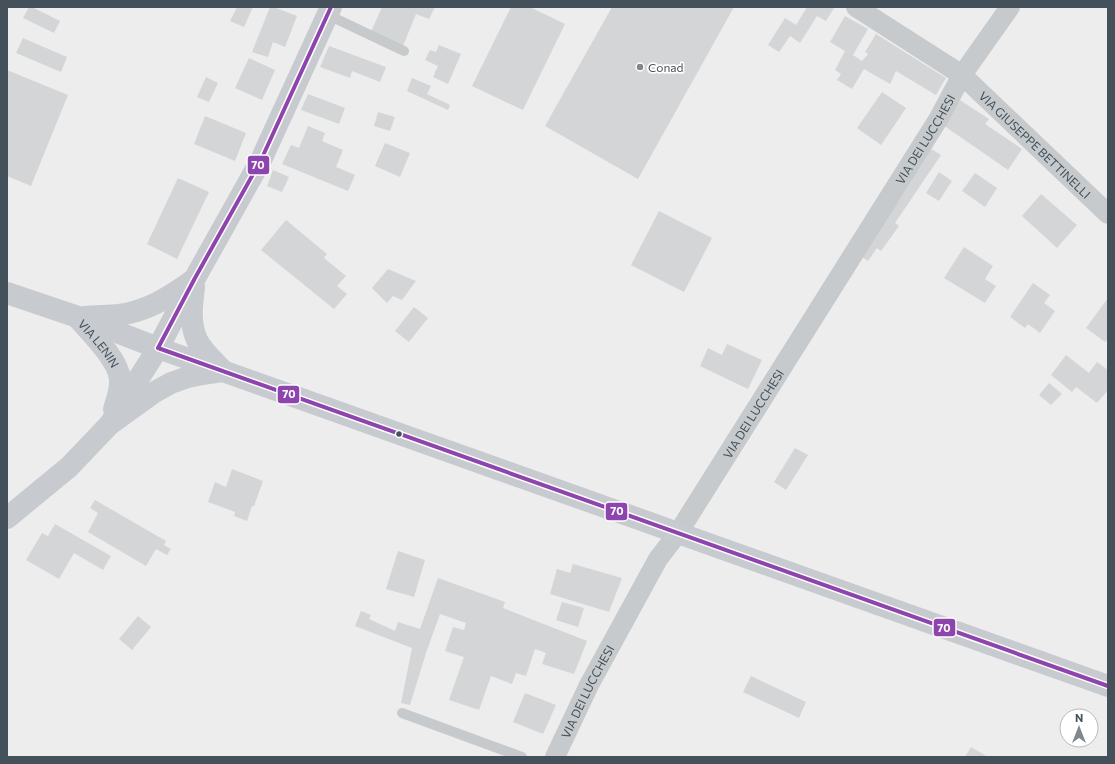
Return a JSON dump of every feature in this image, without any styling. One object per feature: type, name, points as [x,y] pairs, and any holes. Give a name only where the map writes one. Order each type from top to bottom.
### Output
[{"type":"main road","name":"VIA LENIN","points":[[110,424],[158,348],[261,160],[329,11]]},
{"type":"main road","name":"VIA LENIN","points":[[78,317],[120,314],[139,310],[170,297],[195,278]]},
{"type":"main road","name":"VIA LENIN","points":[[195,278],[192,325],[197,340],[207,354],[223,371]]},
{"type":"main road","points":[[7,293],[78,317],[158,348],[1108,686]]},
{"type":"main road","name":"VIA LENIN","points":[[78,317],[116,366],[120,379],[119,393],[110,424]]},
{"type":"main road","name":"VIA LENIN","points":[[7,518],[69,467],[110,424],[153,393],[171,383],[202,374],[223,371]]},
{"type":"street","name":"VIA GIUSEPPE BETTINELLI","points":[[856,7],[962,75],[1108,214]]},
{"type":"street","name":"VIA DEI LUCCHESI","points":[[555,757],[589,685],[654,566],[678,533],[939,118],[962,75],[1010,7]]},
{"type":"lane","points":[[329,11],[404,51]]},
{"type":"lane","points":[[402,713],[522,757]]},
{"type":"building","points":[[29,7],[32,7],[60,21],[54,33],[23,18]]},
{"type":"building","points":[[237,7],[253,7],[244,27],[230,21]]},
{"type":"building","points":[[270,7],[274,7],[297,16],[285,47],[273,42],[268,57],[252,52]]},
{"type":"building","points":[[382,7],[435,7],[429,19],[416,14],[403,46],[371,32]]},
{"type":"building","points":[[511,7],[530,7],[565,24],[523,110],[472,86]]},
{"type":"building","name":"Conad","points":[[612,7],[734,7],[638,179],[545,126]]},
{"type":"building","points":[[807,7],[834,8],[826,21],[817,16],[800,43],[790,36],[779,52],[768,45],[785,18],[796,25]]},
{"type":"building","points":[[845,16],[868,29],[853,55],[862,61],[868,54],[865,52],[876,34],[946,78],[936,95],[896,71],[890,84],[864,69],[852,89],[837,80],[841,74],[835,70],[845,51],[830,42]]},
{"type":"building","points":[[23,38],[67,57],[61,72],[16,53]]},
{"type":"building","points":[[439,45],[461,54],[448,84],[433,77],[438,66],[425,60],[430,50],[436,52]]},
{"type":"building","points":[[329,46],[386,67],[380,82],[352,71],[350,78],[320,67]]},
{"type":"building","points":[[249,58],[275,70],[262,100],[235,88]]},
{"type":"building","points":[[7,70],[68,95],[31,186],[7,176]]},
{"type":"building","points":[[206,77],[218,83],[209,102],[197,97]]},
{"type":"building","points":[[412,78],[431,86],[427,94],[450,105],[448,110],[407,91]]},
{"type":"building","points":[[882,92],[906,108],[881,145],[857,128]]},
{"type":"building","points":[[308,94],[345,108],[339,124],[301,110]]},
{"type":"building","points":[[960,100],[989,119],[985,124],[1022,149],[1008,170],[943,125]]},
{"type":"building","points":[[378,112],[395,117],[390,131],[374,126]]},
{"type":"building","points":[[205,116],[246,133],[235,161],[194,144]]},
{"type":"building","points":[[308,126],[325,133],[322,141],[343,150],[336,167],[355,175],[348,191],[282,164],[291,145],[299,148]]},
{"type":"building","points":[[385,143],[410,153],[400,177],[375,166]]},
{"type":"building","points":[[928,147],[941,155],[895,223],[899,226],[881,251],[877,248],[868,261],[857,254]]},
{"type":"building","points":[[273,170],[289,177],[282,192],[267,186]]},
{"type":"building","points":[[939,172],[952,181],[939,201],[926,193]]},
{"type":"building","points":[[975,173],[997,188],[985,207],[962,191]]},
{"type":"building","points":[[178,178],[209,192],[177,259],[147,244]]},
{"type":"building","points":[[1041,194],[1077,225],[1057,248],[1022,216]]},
{"type":"building","points":[[659,211],[712,238],[684,292],[631,265]]},
{"type":"building","points":[[286,220],[327,254],[324,258],[346,276],[337,286],[347,294],[334,309],[261,250]]},
{"type":"building","points":[[964,247],[993,266],[985,279],[996,286],[985,303],[944,278]]},
{"type":"building","points":[[388,269],[416,281],[402,300],[393,296],[387,303],[372,288]]},
{"type":"building","points":[[1033,283],[1050,295],[1044,303],[1055,311],[1040,333],[1028,324],[1025,328],[1010,317]]},
{"type":"building","points":[[1108,298],[1108,339],[1105,342],[1086,328]]},
{"type":"building","points":[[414,307],[428,318],[409,342],[395,331]]},
{"type":"building","points":[[727,344],[762,360],[748,389],[700,366],[708,348],[722,355]]},
{"type":"building","points":[[1066,355],[1089,373],[1097,362],[1108,370],[1108,390],[1097,403],[1076,387],[1072,392],[1051,375]]},
{"type":"building","points":[[1049,383],[1062,394],[1051,405],[1039,395]]},
{"type":"building","points":[[795,448],[808,455],[786,490],[774,482]]},
{"type":"building","points":[[232,469],[263,481],[247,521],[234,516],[235,512],[208,502],[215,482],[226,487]]},
{"type":"building","points":[[95,500],[166,541],[164,545],[171,549],[167,555],[156,549],[146,566],[88,532],[98,513],[90,508]]},
{"type":"building","points":[[55,524],[111,556],[103,570],[74,553],[59,579],[26,560],[42,533],[48,536]]},
{"type":"building","points":[[398,551],[425,560],[414,597],[386,589]]},
{"type":"building","points":[[573,564],[622,578],[609,612],[550,594],[557,569],[570,573]]},
{"type":"building","points":[[438,578],[505,602],[503,608],[587,641],[574,674],[542,664],[546,653],[535,649],[526,676],[516,673],[512,684],[491,676],[479,710],[449,700],[464,657],[445,651],[453,627],[464,630],[466,623],[440,614],[410,705],[401,703],[412,648],[355,626],[361,611],[371,615],[369,619],[395,631],[398,622],[420,629]]},
{"type":"building","points":[[562,602],[584,608],[578,627],[556,620]]},
{"type":"building","points":[[138,616],[151,627],[132,650],[119,639]]},
{"type":"building","points":[[751,676],[806,702],[799,718],[743,692]]},
{"type":"building","points":[[525,693],[556,705],[543,734],[513,722]]},
{"type":"building","points":[[971,747],[988,757],[965,757]]},
{"type":"transit line","name":"70","points":[[331,7],[261,160],[158,348],[1108,686]]},
{"type":"place","name":"Conad","points":[[640,67]]}]
